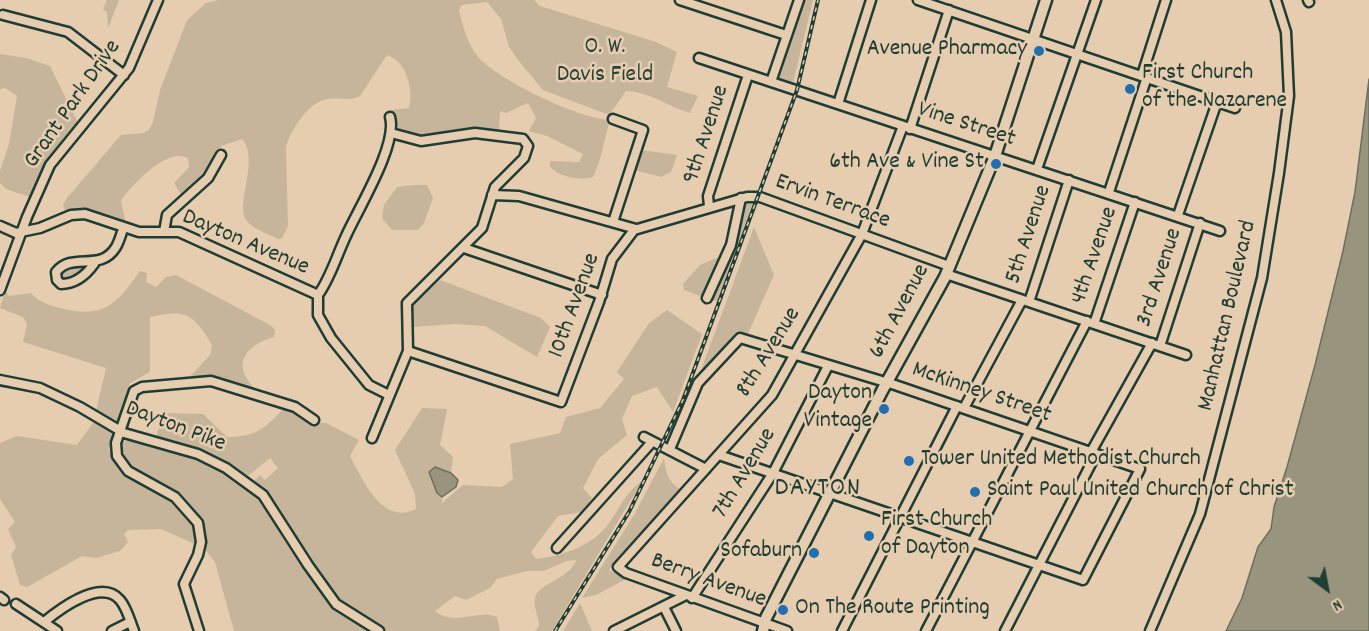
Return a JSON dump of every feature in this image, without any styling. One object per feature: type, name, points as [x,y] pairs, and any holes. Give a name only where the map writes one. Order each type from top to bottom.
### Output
[{"type":"main road","name":"6th Avenue","points":[[764,627],[830,493],[948,270],[995,156],[1046,0]]},
{"type":"street","name":"Grant Park Drive","points":[[0,290],[34,199],[58,152],[124,75],[135,56],[158,0]]},
{"type":"street","points":[[680,0],[786,35]]},
{"type":"street","name":"9th Avenue","points":[[771,82],[799,0]]},
{"type":"street","points":[[838,104],[871,0]]},
{"type":"street","points":[[918,0],[937,3],[949,10],[1235,108]]},
{"type":"street","name":"5th Avenue","points":[[1037,170],[1096,0]]},
{"type":"street","name":"4th Avenue","points":[[1109,192],[1166,0]]},
{"type":"street","name":"Manhattan Boulevard","points":[[1150,631],[1200,514],[1262,278],[1279,173],[1288,96],[1286,32],[1276,0]]},
{"type":"street","name":"8th Avenue","points":[[618,567],[772,395],[862,234],[907,127],[949,10]]},
{"type":"street","points":[[3,15],[55,26],[68,32],[124,75]]},
{"type":"street","name":"Vine Street","points":[[699,58],[1109,192],[1220,231]]},
{"type":"street","name":"9th Avenue","points":[[709,206],[708,196],[748,75]]},
{"type":"street","name":"3rd Avenue","points":[[1178,215],[1217,102]]},
{"type":"street","points":[[318,295],[360,207],[370,194],[391,133],[390,117]]},
{"type":"street","points":[[613,119],[643,130],[613,222]]},
{"type":"street","points":[[372,438],[408,351],[407,303],[482,228],[495,187],[524,158],[527,142],[523,139],[475,133],[421,141],[391,133]]},
{"type":"street","points":[[164,232],[167,215],[208,178],[221,155]]},
{"type":"street","name":"5th Avenue","points":[[842,631],[960,407],[1025,301],[1069,180]]},
{"type":"street","points":[[492,195],[519,196],[636,229]]},
{"type":"street","name":"Ervin Terrace","points":[[636,229],[709,206],[741,198],[760,197],[862,234],[1025,301],[1186,355]]},
{"type":"street","points":[[707,298],[731,246],[741,198]]},
{"type":"street","name":"4th Avenue","points":[[926,631],[1028,432],[1090,323],[1135,202]]},
{"type":"street","name":"Dayton Avenue","points":[[22,232],[78,214],[123,229],[147,233],[184,234],[318,295],[318,315],[331,338],[369,385],[389,395]]},
{"type":"street","name":"3rd Avenue","points":[[1005,631],[1093,460],[1091,452],[1156,344],[1200,223]]},
{"type":"street","points":[[0,226],[12,232],[22,232]]},
{"type":"street","points":[[94,264],[116,247],[123,229]]},
{"type":"street","name":"10th Avenue","points":[[408,351],[561,402],[602,295],[612,259],[636,229]]},
{"type":"street","points":[[464,248],[602,295]]},
{"type":"street","name":"McKinney Street","points":[[670,449],[698,383],[740,338],[887,383],[1140,469],[1083,580],[1039,565]]},
{"type":"street","name":"7th Avenue","points":[[614,631],[689,596],[773,473],[828,366]]},
{"type":"street","name":"Dayton Pike","points":[[0,380],[40,388],[60,396],[120,431],[141,440],[209,458],[248,482],[268,502],[308,566],[336,604],[380,631]]},
{"type":"street","points":[[199,631],[184,584],[198,555],[201,542],[198,523],[175,497],[128,471],[117,456],[116,443],[129,399],[138,388],[208,381],[304,410],[314,420]]},
{"type":"street","points":[[644,437],[706,469]]},
{"type":"street","points":[[557,548],[652,442]]},
{"type":"street","points":[[719,455],[1039,565]]},
{"type":"street","name":"Berry Avenue","points":[[618,567],[626,573],[731,610],[764,627],[787,631]]},
{"type":"street","points":[[44,622],[88,595],[102,592],[118,598],[134,631]]},
{"type":"street","points":[[16,604],[57,631]]},
{"type":"street","points":[[664,607],[676,631]]},
{"type":"street","points":[[112,631],[130,622]]},
{"type":"green space","points":[[107,0],[119,0],[108,28],[107,12],[103,9]]},
{"type":"green space","name":"O. W. Davis Field","points":[[218,0],[534,0],[540,6],[656,42],[677,52],[667,87],[698,96],[690,113],[651,97],[626,91],[609,115],[543,90],[509,47],[501,19],[487,2],[462,5],[459,10],[468,41],[478,57],[489,67],[521,87],[560,106],[596,118],[610,120],[593,177],[582,179],[570,177],[550,167],[550,161],[579,162],[583,154],[547,136],[529,131],[536,118],[528,103],[506,113],[500,111],[499,133],[424,139],[401,133],[392,110],[409,108],[409,84],[404,69],[394,58],[387,55],[360,96],[352,99],[321,101],[307,111],[292,133],[286,147],[288,226],[282,238],[278,239],[252,226],[243,213],[249,158],[247,147],[242,139],[221,146],[219,152],[215,152],[212,160],[215,161],[207,174],[182,196],[174,183],[189,167],[188,159],[180,156],[171,157],[151,169],[121,201],[126,224],[90,213],[66,214],[63,205],[67,198],[121,135],[143,133],[149,130],[160,90],[187,20],[206,3]]},
{"type":"green space","points":[[805,0],[813,0],[793,83],[779,79]]},
{"type":"green space","points":[[0,54],[26,58],[50,66],[78,123],[50,157],[30,197],[6,189],[0,183],[0,171],[9,144],[17,96],[5,88],[0,89]]},
{"type":"green space","points":[[641,150],[677,155],[671,172],[661,177],[634,170]]},
{"type":"green space","points":[[427,185],[433,198],[424,223],[418,230],[392,230],[382,218],[384,205],[397,187]]},
{"type":"green space","points":[[753,203],[717,301],[712,300],[733,249],[741,209]]},
{"type":"green space","points":[[754,227],[774,275],[747,336],[737,335],[698,378]]},
{"type":"green space","points":[[726,254],[703,297],[684,290],[683,284],[700,265]]},
{"type":"green space","points":[[86,264],[87,268],[67,281],[60,280],[62,271]]},
{"type":"green space","points":[[140,271],[147,273],[146,282],[156,287],[166,277],[176,275],[270,325],[275,330],[274,337],[255,345],[244,358],[244,373],[257,390],[212,378],[185,382],[210,355],[212,345],[194,320],[187,316],[172,314],[150,317],[150,372],[130,383],[119,419],[115,422],[96,411],[106,368],[23,342],[27,324],[23,317],[0,308],[5,291],[9,296],[31,293],[47,304],[59,308],[87,312],[98,310],[116,301]]},
{"type":"green space","points":[[440,280],[541,318],[550,327],[537,357],[485,326],[454,324],[412,327],[412,306]]},
{"type":"green space","points":[[667,310],[702,334],[673,412],[657,387],[632,396],[622,419],[627,435],[598,459],[583,488],[592,498],[582,512],[558,516],[531,552],[536,559],[546,558],[586,544],[602,531],[628,495],[643,480],[552,631],[535,631],[539,626],[535,598],[542,588],[567,572],[576,560],[567,561],[543,571],[526,571],[497,579],[490,588],[466,600],[455,596],[435,611],[450,618],[482,615],[497,617],[500,631],[383,631],[341,604],[268,495],[254,481],[260,475],[265,480],[278,468],[270,458],[248,476],[209,455],[157,441],[157,432],[168,413],[203,414],[227,437],[237,437],[260,430],[285,407],[298,411],[310,422],[326,423],[359,440],[350,456],[361,477],[375,498],[384,506],[404,513],[416,509],[415,494],[395,450],[422,408],[447,409],[440,445],[453,457],[451,473],[435,467],[437,493],[442,497],[442,503],[463,485],[502,487],[513,479],[510,444],[560,433],[566,417],[600,408],[624,379],[617,372],[649,323]]},
{"type":"green space","points":[[95,420],[113,433],[109,450],[117,465],[129,476],[173,502],[185,513],[194,527],[197,545],[161,529],[128,530],[124,534],[128,542],[120,551],[96,558],[82,556],[27,587],[20,585],[11,555],[16,547],[8,529],[15,522],[0,499],[0,443],[17,436],[77,445]]},
{"type":"green space","points":[[130,440],[208,462],[255,492],[290,550],[331,606],[370,631],[234,631],[215,562],[203,547],[201,522],[174,493],[139,474],[126,464],[120,447],[123,442]]},
{"type":"green space","points":[[664,458],[668,476],[672,483],[680,489],[609,570],[626,579],[596,595],[582,598],[634,515]]},
{"type":"green space","points":[[580,603],[592,631],[563,631]]},
{"type":"shaded area","points":[[1369,79],[1369,631],[1226,631],[1242,598],[1258,547],[1271,529],[1274,507],[1315,365],[1355,192]]},
{"type":"shaded area","points":[[435,467],[451,473],[458,480],[456,487],[442,497],[437,493],[429,472]]},
{"type":"railway","points":[[555,631],[629,512],[683,400],[797,90],[818,0]]},
{"type":"place","name":"Avenue Pharmacy","points":[[1039,51]]},
{"type":"place","name":"First Church of the Nazarene","points":[[1130,89]]},
{"type":"place","name":"6th Ave & Vine St","points":[[996,164]]},
{"type":"place","name":"Dayton Vintage","points":[[884,409]]},
{"type":"place","name":"Tower United Methodist Church","points":[[909,461]]},
{"type":"place","name":"Saint Paul United Church of Christ","points":[[975,492]]},
{"type":"place","name":"First Church of Dayton","points":[[869,536]]},
{"type":"place","name":"Sofaburn","points":[[814,553]]},
{"type":"place","name":"On The Route Printing","points":[[783,610]]},
{"type":"district","name":"DAYTON","points":[[818,490]]}]
